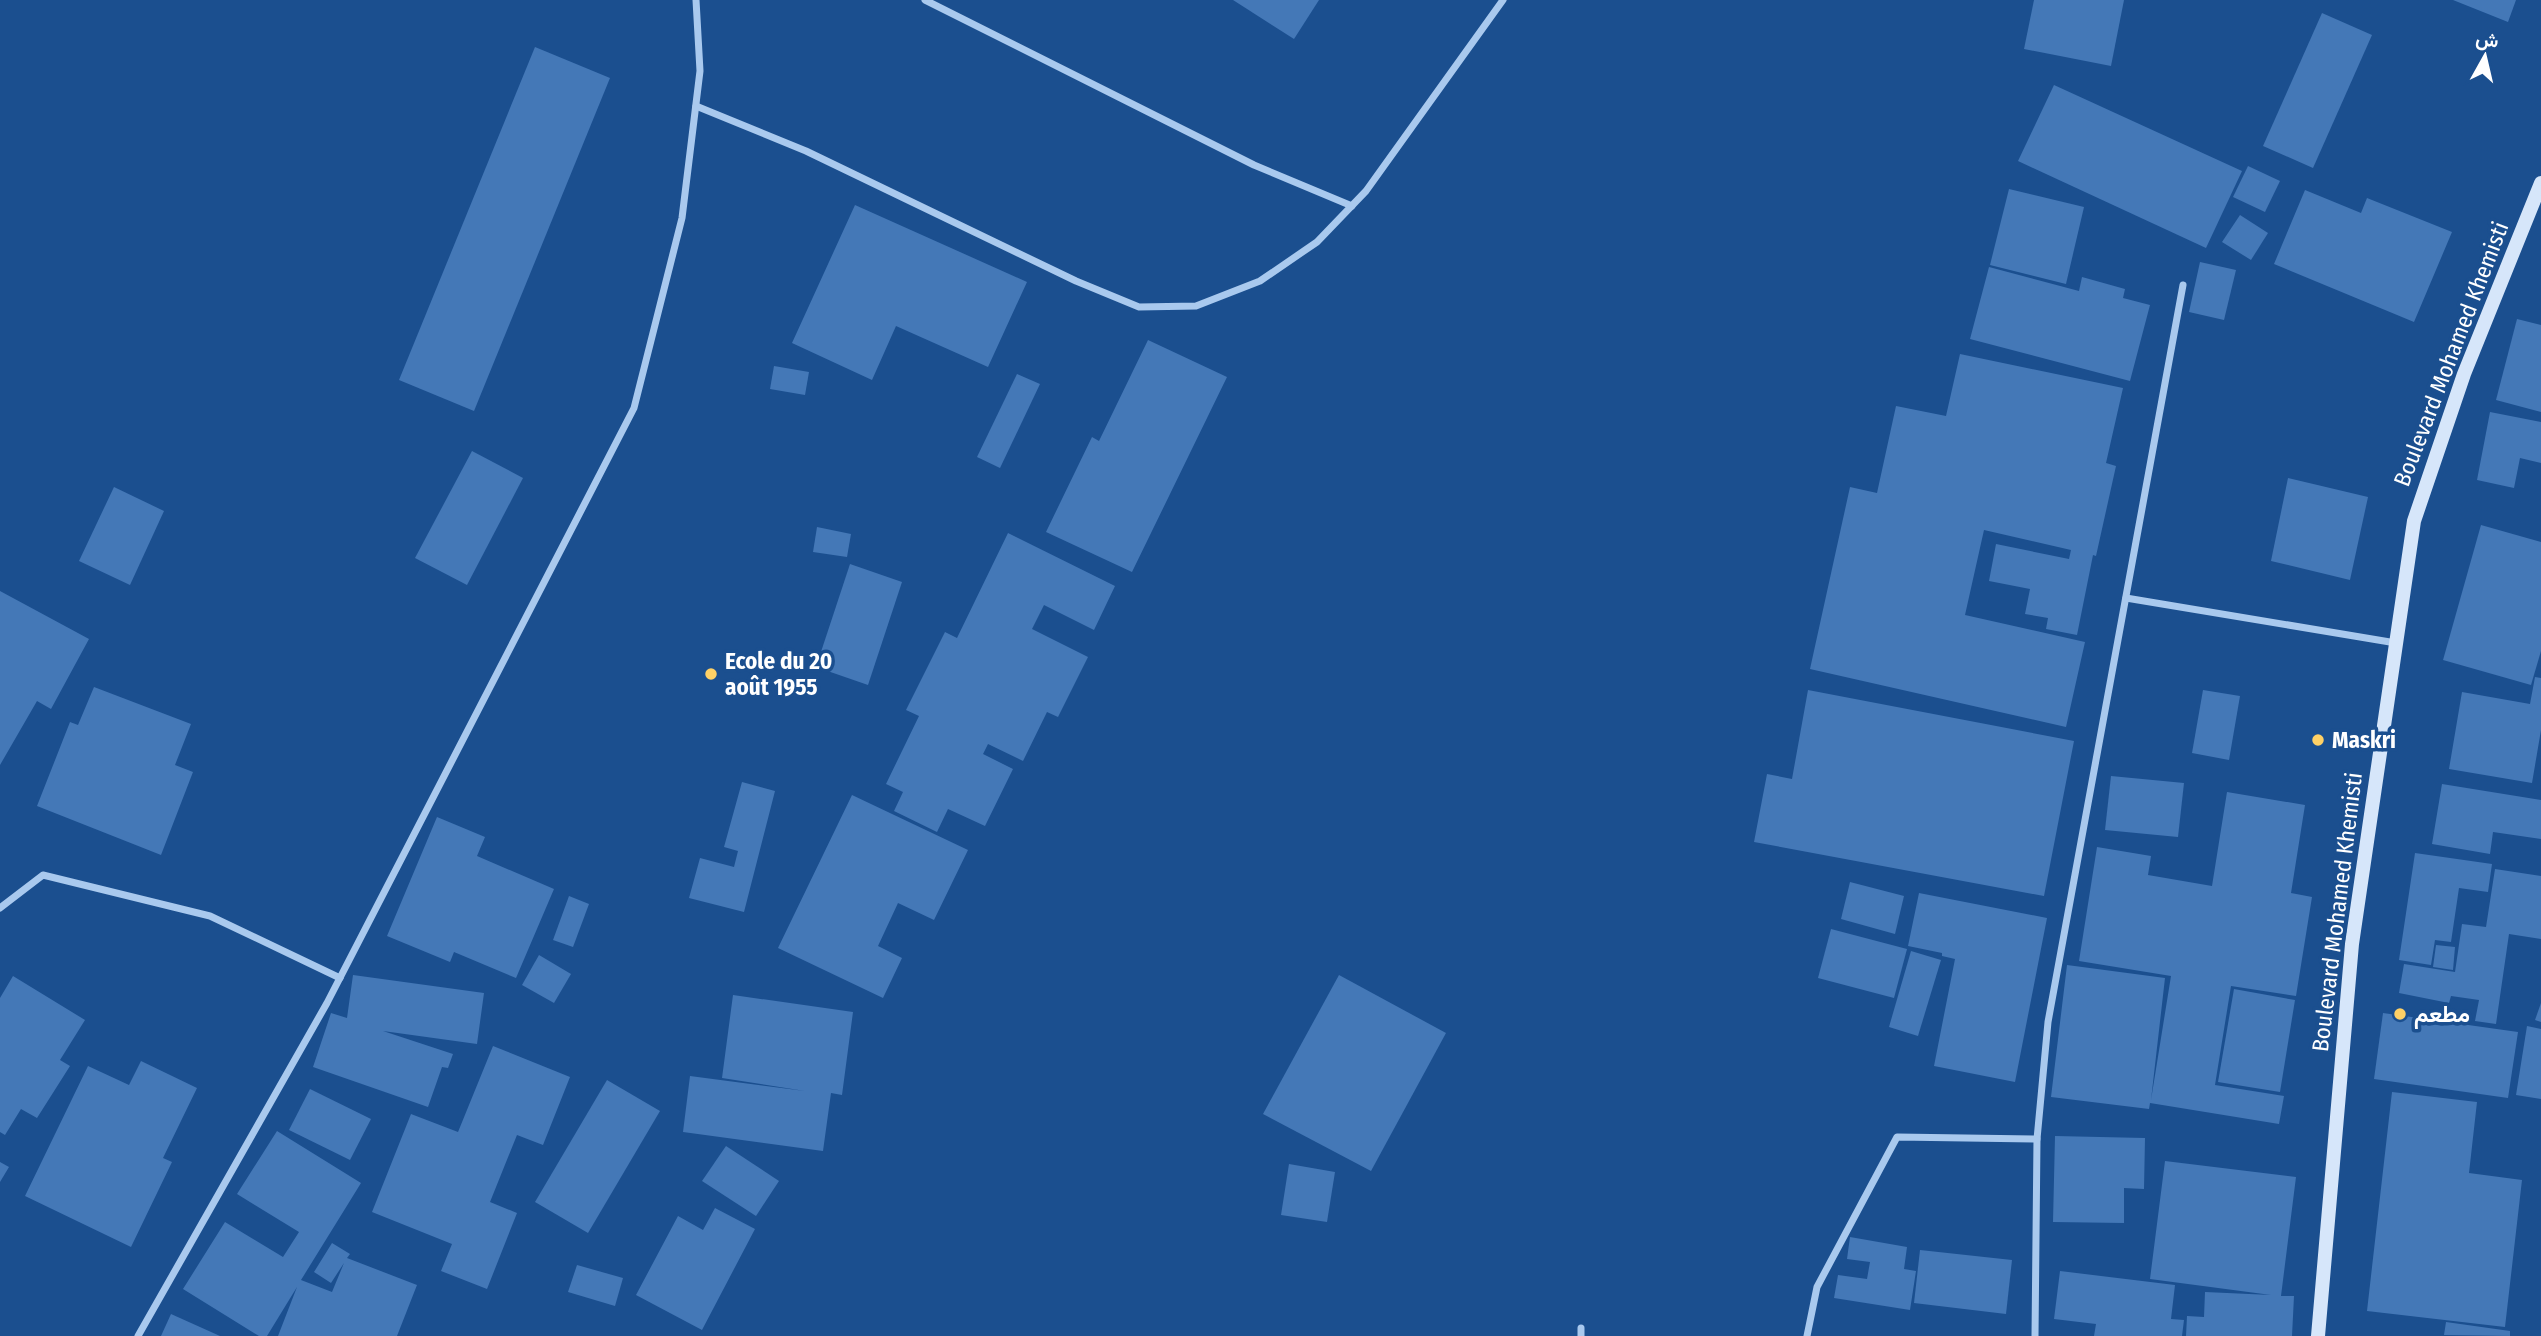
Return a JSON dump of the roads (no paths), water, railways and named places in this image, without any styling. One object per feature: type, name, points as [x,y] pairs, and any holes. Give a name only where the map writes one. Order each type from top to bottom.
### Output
[{"type":"main road","name":"Boulevard Mohamed Khemisti","points":[[2318,1336],[2352,944],[2413,521],[2464,374],[2541,183]]},
{"type":"street","points":[[138,1336],[340,978],[634,408],[682,218],[700,71],[696,0]]},
{"type":"street","points":[[925,0],[1254,165],[1352,206]]},
{"type":"street","points":[[696,106],[796,147],[1076,281],[1139,307],[1196,306],[1260,281],[1317,242],[1374,180],[1503,0]]},
{"type":"street","points":[[2035,1336],[2037,1139],[2048,1022],[2183,285]]},
{"type":"street","points":[[2126,598],[2396,643]]},
{"type":"street","points":[[0,908],[43,875],[210,916],[340,978]]},
{"type":"street","points":[[1807,1336],[1817,1287],[1896,1137],[2037,1139]]},
{"type":"place","name":"Ecole du 20 août 1955","points":[[711,674]]},
{"type":"place","name":"Maskri","points":[[2318,740]]},
{"type":"place","name":"مطعم","points":[[2400,1014]]}]
